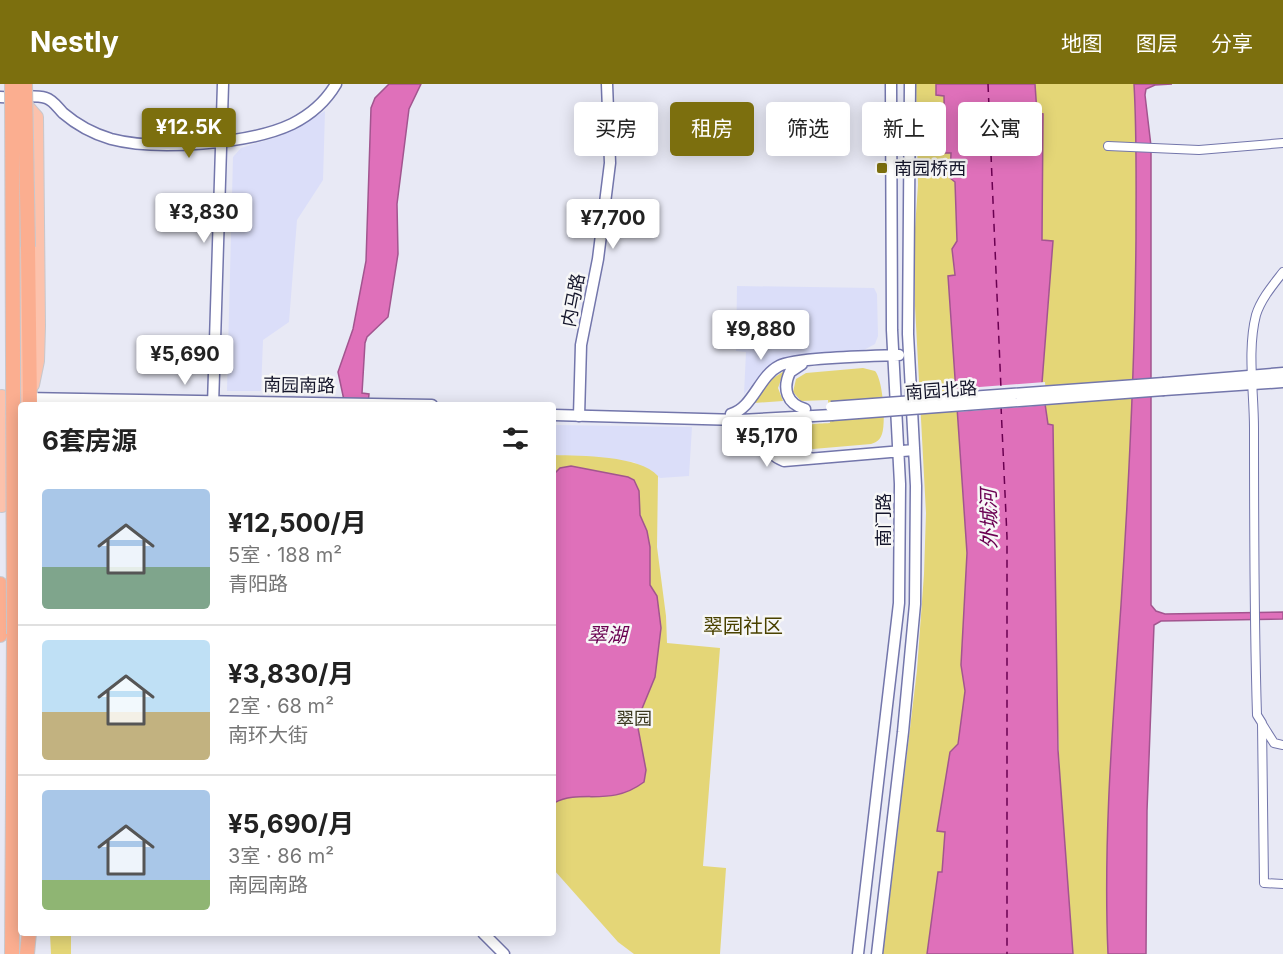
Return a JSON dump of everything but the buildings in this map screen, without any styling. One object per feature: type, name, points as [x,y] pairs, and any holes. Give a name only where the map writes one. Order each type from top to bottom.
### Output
[{"type":"highway","points":[[12,84],[5,634],[12,831],[12,954]]},
{"type":"highway","points":[[26,84],[28,248],[26,402]]},
{"type":"highway","points":[[0,584],[5,634]]},
{"type":"highway","points":[[12,831],[18,779]]},
{"type":"highway","points":[[18,936],[18,954]]},
{"type":"highway","points":[[29,936],[29,954]]},
{"type":"main road","points":[[20,84],[26,402]]},
{"type":"main road","points":[[213,402],[223,84]]},
{"type":"main road","points":[[0,97],[36,96],[49,99],[64,114],[86,129],[131,144],[183,145],[252,137],[293,124],[320,104],[336,84]]},
{"type":"main road","name":"内马路","points":[[579,413],[581,345],[597,259],[610,163],[608,84]]},
{"type":"main road","name":"南门路","points":[[858,954],[898,613],[900,513],[892,355],[891,84]]},
{"type":"main road","name":"南门路","points":[[877,954],[912,647],[917,536],[908,354],[910,84]]},
{"type":"main road","points":[[20,98],[37,117],[38,361],[26,402]]},
{"type":"main road","points":[[726,417],[742,407],[764,378],[778,366],[811,361],[908,354]]},
{"type":"main road","points":[[811,361],[793,369],[786,384],[787,395],[791,402],[805,413],[792,428],[790,443],[798,454],[816,459]]},
{"type":"main road","points":[[1254,380],[1283,373]]},
{"type":"main road","points":[[1254,380],[1283,382]]},
{"type":"main road","name":"南园北路","points":[[726,417],[1254,380]]},
{"type":"main road","points":[[18,506],[1,506],[1,402],[26,402]]},
{"type":"main road","points":[[556,409],[579,413]]},
{"type":"main road","points":[[556,415],[579,413],[726,417],[741,425],[778,459],[793,461],[914,450]]},
{"type":"main road","points":[[477,936],[493,954]]},
{"type":"main road","points":[[486,936],[504,954]]},
{"type":"street","points":[[1108,146],[1199,150],[1283,142]]},
{"type":"street","points":[[1283,272],[1266,295],[1257,313],[1252,340],[1257,715],[1274,742],[1283,745]]},
{"type":"street","points":[[1262,723],[1264,883],[1283,884]]},
{"type":"shaded area","points":[[325,111],[323,180],[297,220],[289,322],[263,340],[261,391],[227,391],[233,157],[241,148],[283,135]]},
{"type":"shaded area","points":[[737,286],[874,288],[877,294],[878,336],[875,344],[864,350],[779,359],[770,364],[744,394],[746,352],[736,351]]},
{"type":"shaded area","points":[[556,425],[692,427],[689,476],[660,478],[634,462],[556,455]]},
{"type":"green space","points":[[916,84],[936,84],[936,95],[944,95],[944,102],[916,102]]},
{"type":"green space","points":[[1035,84],[1134,84],[1136,238],[1134,330],[1127,513],[1110,780],[1107,867],[1108,954],[1073,954],[1067,888],[1057,690],[1053,425],[1048,424],[1042,383],[1053,242],[1042,240],[1043,115],[1042,102],[1036,102]]},
{"type":"green space","points":[[946,152],[951,152],[950,178],[955,182],[957,241],[955,276],[948,276],[967,553],[961,665],[965,691],[958,744],[950,752],[938,831],[945,832],[942,872],[938,872],[927,954],[883,954],[917,670],[924,574],[926,513],[915,306],[915,228],[917,156],[946,156]]},
{"type":"green space","points":[[863,368],[875,371],[880,383],[884,420],[882,434],[877,442],[813,449],[802,446],[797,438],[801,429],[809,425],[830,423],[828,400],[801,401],[793,392],[796,379],[806,373]]},
{"type":"green space","points":[[784,371],[778,388],[783,401],[754,403],[766,383]]},
{"type":"green space","points":[[784,425],[783,440],[788,451],[786,454],[774,449],[755,426]]},
{"type":"green space","name":"翠园","points":[[556,455],[624,460],[649,469],[658,476],[657,547],[666,616],[667,643],[720,648],[703,866],[726,868],[720,954],[634,954],[618,942],[556,872]]},
{"type":"green space","points":[[50,936],[71,936],[71,954],[51,954]]},
{"type":"water","points":[[389,84],[421,84],[409,109],[397,204],[398,254],[388,317],[367,337],[365,343],[362,393],[369,394],[368,402],[344,402],[338,372],[353,329],[366,261],[371,108],[375,98]]},
{"type":"water","name":"外城河","points":[[936,84],[1035,84],[1036,102],[958,102],[958,156],[1042,156],[1043,114],[1042,240],[1053,241],[1042,383],[1048,424],[1053,425],[1058,750],[1073,954],[927,954],[938,872],[942,872],[945,832],[937,831],[950,752],[958,744],[965,691],[961,665],[967,553],[948,276],[955,275],[952,249],[957,241],[955,182],[950,178],[951,153],[946,153],[946,102],[944,96],[936,95]]},
{"type":"water","points":[[1134,84],[1172,84],[1155,85],[1146,89],[1145,95],[1151,146],[1151,605],[1156,611],[1165,614],[1283,612],[1283,619],[1161,621],[1154,625],[1147,811],[1146,954],[1108,954],[1107,867],[1110,780],[1127,513],[1134,330],[1136,123]]},
{"type":"water","name":"翠湖","points":[[571,466],[634,480],[639,491],[640,515],[647,531],[650,547],[650,585],[657,596],[661,628],[655,677],[639,716],[638,728],[646,770],[644,782],[619,794],[575,797],[556,802],[556,472],[560,468]]},
{"type":"pier","points":[[1045,382],[1047,405],[956,412],[954,389]]},
{"type":"ferry route","points":[[988,84],[1001,389]]},
{"type":"ferry route","points":[[1001,406],[1007,537],[1007,954]]},
{"type":"place","name":"南园桥西","points":[[882,168]]},
{"type":"district","name":"翠园社区","points":[[743,626]]}]
